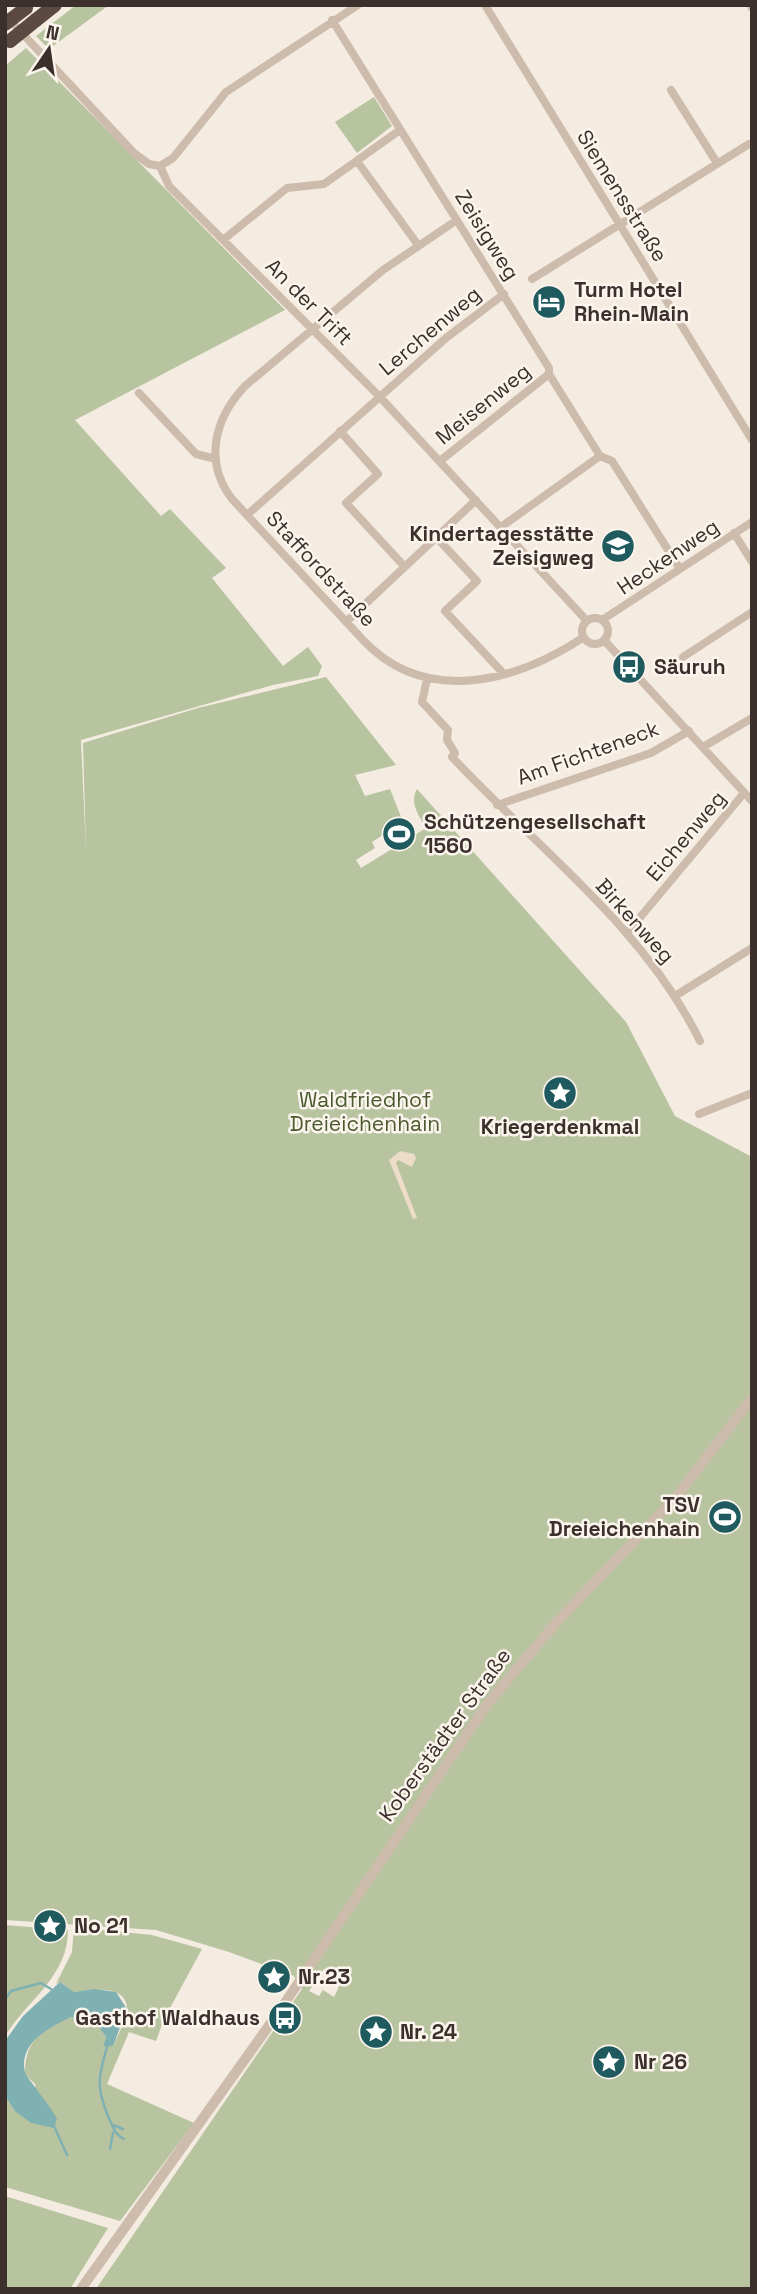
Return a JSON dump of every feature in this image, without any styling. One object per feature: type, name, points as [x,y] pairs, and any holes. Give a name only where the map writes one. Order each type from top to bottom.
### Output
[{"type":"highway","points":[[8,43],[55,5]]},
{"type":"highway","points":[[5,24],[27,7]]},
{"type":"street","points":[[160,166],[173,158],[226,92],[358,5]]},
{"type":"street","name":"Siemensstraße","points":[[485,5],[752,440]]},
{"type":"street","name":"An der Trift","points":[[5,15],[134,153],[149,164],[160,166],[169,186],[379,396],[587,621]]},
{"type":"street","name":"Zeisigweg","points":[[332,20],[550,368],[549,374],[600,456],[612,461],[680,569]]},
{"type":"street","points":[[671,90],[716,163]]},
{"type":"street","points":[[223,240],[287,188],[320,186],[400,130]]},
{"type":"street","points":[[532,279],[749,144]]},
{"type":"street","points":[[357,161],[418,245]]},
{"type":"street","name":"Staffordstraße","points":[[457,220],[418,245],[251,380],[228,406],[216,434],[216,459],[223,485],[247,515],[346,622],[381,658],[401,670],[427,678],[469,681],[503,673],[584,637]]},
{"type":"street","name":"Lerchenweg","points":[[247,515],[379,396],[503,294]]},
{"type":"street","name":"Meisenweg","points":[[440,461],[549,374]]},
{"type":"street","points":[[139,393],[195,454],[216,459]]},
{"type":"street","points":[[340,431],[379,474],[346,503],[404,566]]},
{"type":"street","points":[[501,527],[600,456]]},
{"type":"street","points":[[346,622],[476,500]]},
{"type":"street","name":"Heckenweg","points":[[602,620],[752,522]]},
{"type":"street","points":[[734,533],[752,562]]},
{"type":"street","points":[[436,537],[477,581],[445,611],[503,673]]},
{"type":"street","points":[[683,656],[752,612]]},
{"type":"street","points":[[594,618],[602,620],[608,632],[604,640],[593,643],[584,637],[582,628],[587,621],[594,618]]},
{"type":"street","points":[[604,640],[752,801]]},
{"type":"street","name":"Birkenweg","points":[[427,678],[422,702],[446,729],[449,744],[455,751],[452,757],[627,933],[676,996],[700,1041]]},
{"type":"street","points":[[704,747],[752,718]]},
{"type":"street","name":"Am Fichteneck","points":[[497,805],[651,753],[689,732]]},
{"type":"street","name":"Eichenweg","points":[[627,933],[744,793]]},
{"type":"street","points":[[676,996],[752,948]]},
{"type":"street","points":[[699,1114],[752,1094]]},
{"type":"street","name":"Koberstädter Straße","points":[[81,2289],[278,2013],[488,1703],[555,1625],[677,1496],[752,1398]]},
{"type":"green space","points":[[76,5],[109,5],[49,49],[36,36]]},
{"type":"green space","name":"Waldfriedhof Dreieichenhain","points":[[26,48],[285,310],[75,420],[161,516],[170,509],[226,568],[212,578],[283,666],[308,647],[322,666],[318,676],[273,685],[81,740],[86,851],[83,743],[198,708],[326,677],[396,765],[355,775],[365,796],[390,789],[403,822],[372,842],[375,848],[356,860],[361,868],[426,828],[414,804],[417,789],[626,1022],[675,1116],[752,1157],[752,2289],[96,2289],[302,1989],[294,1976],[229,1952],[156,1930],[5,1920],[5,66]],"holes":[[[324,1969],[342,1980],[334,1997],[323,1990],[319,1996],[309,1991]]]},
{"type":"green space","points":[[374,97],[392,126],[357,153],[335,122]]},
{"type":"green space","points":[[5,1925],[68,1930],[62,1960],[55,1973],[7,2033]]},
{"type":"green space","points":[[74,1927],[152,1935],[202,1949],[164,2019],[156,2041],[129,2032],[107,2084],[194,2123],[120,2221],[5,2187],[5,2096],[15,2111],[36,2085],[25,2074],[32,2044],[44,2032],[71,2016],[98,2026],[106,2037],[103,2046],[113,2046],[125,2018],[127,2009],[121,1995],[106,1990],[74,1992],[60,1982],[56,1984],[72,1952]]},
{"type":"green space","points":[[5,2196],[108,2228],[70,2289],[5,2289]]},
{"type":"shaded area","points":[[400,1151],[414,1154],[416,1158],[412,1167],[398,1160],[396,1163],[417,1218],[413,1219],[389,1160]]},
{"type":"water","points":[[60,1982],[74,1992],[95,1989],[116,1992],[127,2009],[113,2046],[103,2046],[106,2037],[98,2026],[71,2017],[45,2031],[31,2044],[24,2062],[25,2072],[57,2119],[54,2128],[31,2123],[15,2111],[5,2096],[5,2041],[23,2016]]},
{"type":"waterway","points":[[5,1999],[11,1991],[41,1983],[51,1989]]},
{"type":"waterway","points":[[108,2044],[101,2072],[101,2096],[114,2129],[124,2139]]},
{"type":"waterway","points":[[113,2125],[123,2129]]},
{"type":"waterway","points":[[54,2126],[67,2155]]},
{"type":"waterway","points":[[110,2149],[113,2133]]},
{"type":"place","name":"Turm Hotel Rhein-Main","points":[[549,302]]},
{"type":"place","name":"Kindertagesstätte Zeisigweg","points":[[618,546]]},
{"type":"place","name":"Säuruh","points":[[629,667]]},
{"type":"place","name":"Schützengesellschaft 1560","points":[[399,834]]},
{"type":"place","name":"Kriegerdenkmal","points":[[560,1093]]},
{"type":"place","name":"TSV Dreieichenhain","points":[[725,1517]]},
{"type":"place","name":"No 21","points":[[50,1926]]},
{"type":"place","name":"Nr.23","points":[[274,1977]]},
{"type":"place","name":"Gasthof Waldhaus","points":[[285,2018]]},
{"type":"place","name":"Nr. 24","points":[[376,2032]]},
{"type":"place","name":"Nr 26","points":[[609,2062]]}]
